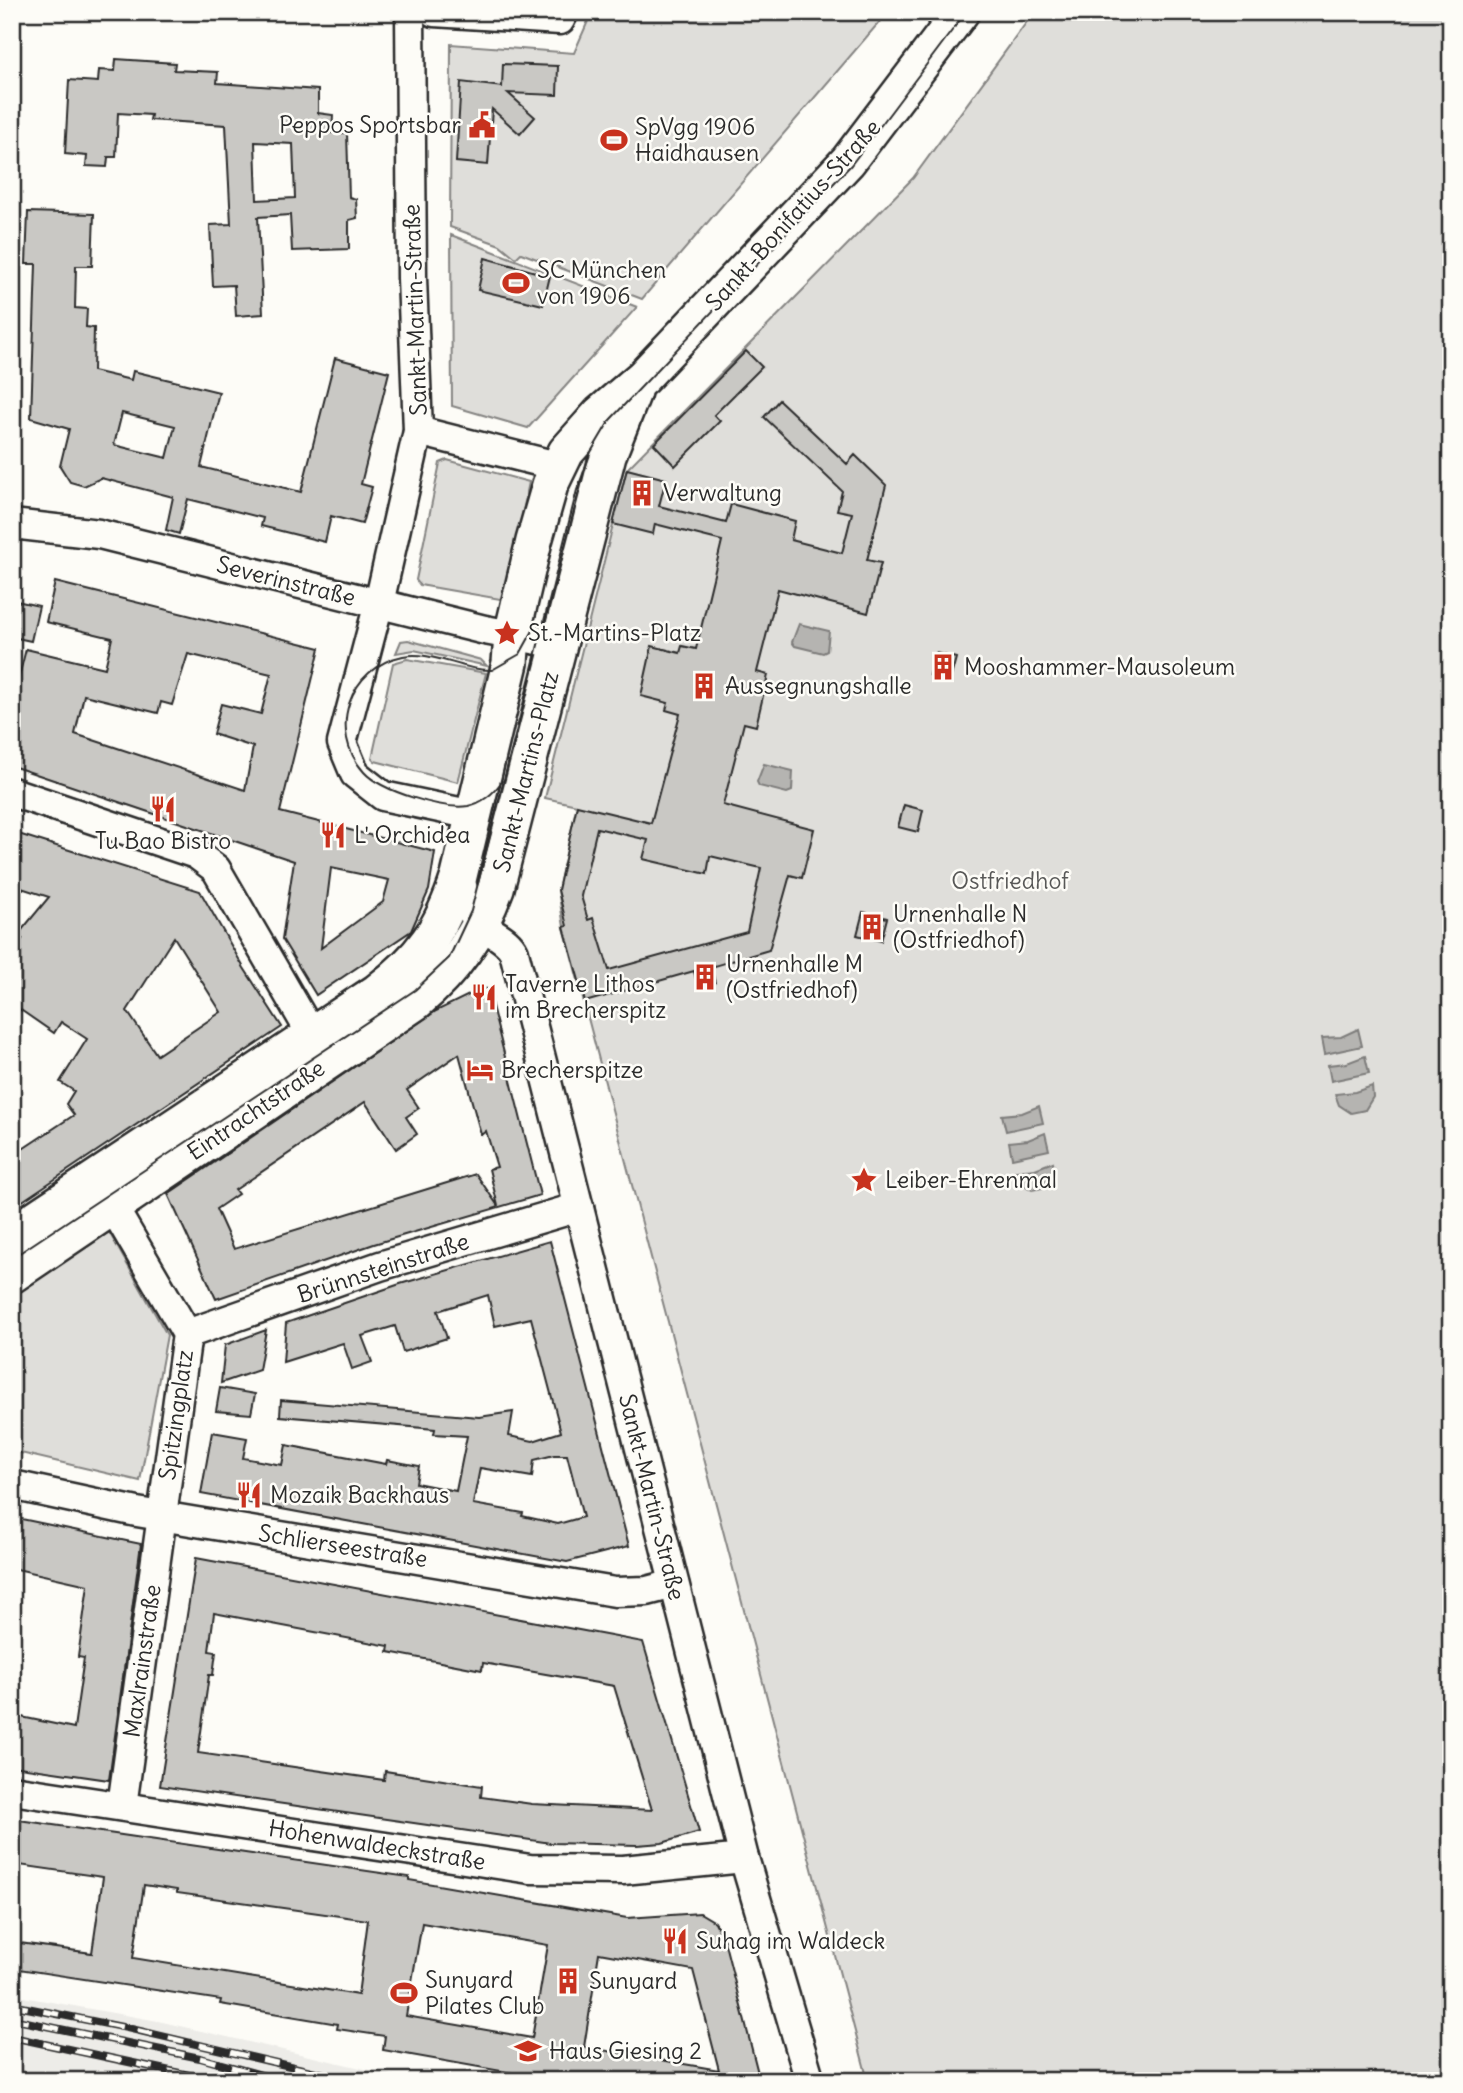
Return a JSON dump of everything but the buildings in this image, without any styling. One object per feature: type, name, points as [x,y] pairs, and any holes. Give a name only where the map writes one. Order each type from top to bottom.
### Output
[{"type":"main road","name":"Sankt-Bonifatius-Straße","points":[[643,377],[848,161],[961,12]]},
{"type":"main road","name":"Sankt-Martins-Platz","points":[[459,876],[510,663],[512,635],[534,541],[557,466],[600,414],[643,377]]},
{"type":"main road","name":"Sankt-Martins-Platz","points":[[482,925],[496,888],[608,455],[624,410],[643,377]]},
{"type":"main road","name":"Eintrachtstraße","points":[[12,1234],[398,975],[433,937],[448,909],[459,876]]},
{"type":"main road","name":"Eintrachtstraße","points":[[12,1275],[416,1002],[462,957],[482,925]]},
{"type":"street","name":"Sankt-Martin-Straße","points":[[379,603],[418,431],[412,278],[410,12]]},
{"type":"street","points":[[434,12],[561,20],[564,12]]},
{"type":"street","points":[[418,431],[557,466]]},
{"type":"street","name":"Severinstraße","points":[[12,524],[99,534],[559,645]]},
{"type":"street","name":"Sankt-Martins-Platz","points":[[379,603],[342,743],[346,758],[361,781],[383,796],[473,815]]},
{"type":"street","points":[[12,792],[196,854],[216,869],[312,1035]]},
{"type":"street","points":[[433,937],[482,925],[471,911],[459,876]]},
{"type":"street","name":"Sankt-Martin-Straße","points":[[482,925],[511,945],[514,952],[744,1858],[810,2081]]},
{"type":"street","name":"Spitzingplatz","points":[[113,1207],[187,1334],[162,1516]]},
{"type":"street","name":"Brünnsteinstraße","points":[[187,1334],[380,1266],[579,1207]]},
{"type":"street","name":"Schlierseestraße","points":[[12,1485],[162,1516],[615,1592],[648,1591],[674,1584]]},
{"type":"street","name":"Maxlrainstraße","points":[[122,1807],[162,1516]]},
{"type":"street","name":"Hohenwaldeckstraße","points":[[12,1790],[530,1869],[623,1870],[744,1858]]},
{"type":"shaded area","points":[[799,624],[829,631],[827,651],[823,653],[795,646],[792,642]]},
{"type":"shaded area","points":[[764,764],[793,771],[792,791],[787,793],[759,786],[757,782]]},
{"type":"shaded area","points":[[1358,1029],[1362,1046],[1325,1054],[1322,1038],[1341,1037]]},
{"type":"shaded area","points":[[1365,1056],[1369,1073],[1331,1081],[1328,1065],[1347,1063]]},
{"type":"shaded area","points":[[1372,1086],[1373,1097],[1365,1110],[1351,1113],[1339,1105],[1335,1094],[1355,1092]]},
{"type":"shaded area","points":[[1039,1106],[1043,1123],[1006,1131],[1002,1115],[1022,1113]]},
{"type":"shaded area","points":[[1045,1133],[1049,1150],[1012,1158],[1009,1142],[1028,1140]]},
{"type":"shaded area","points":[[1053,1162],[1054,1174],[1046,1187],[1032,1190],[1020,1182],[1016,1171],[1035,1169]]},
{"type":"shaded area","points":[[12,1995],[158,2021],[417,2081],[12,2081]]},
{"type":"green space","name":"SpVgg 1906 Haidhausen","points":[[592,12],[888,12],[642,299],[521,253],[516,258],[500,245],[450,227],[451,44],[574,53]]},
{"type":"green space","name":"Ostfriedhof","points":[[1034,12],[1451,12],[1451,2081],[868,2081],[564,927],[558,890],[577,805],[545,798],[627,469],[913,178]]},
{"type":"green space","points":[[451,235],[637,307],[528,428],[452,406]]},
{"type":"green space","points":[[447,460],[529,482],[506,594],[500,599],[420,585],[416,580],[440,463]]},
{"type":"green space","points":[[408,640],[481,660],[487,666],[414,650],[396,653],[401,641]]},
{"type":"green space","points":[[407,659],[486,673],[458,782],[372,758],[393,663]]},
{"type":"green space","points":[[109,1232],[167,1335],[140,1481],[12,1451],[12,1296]]},
{"type":"tram line","points":[[12,1258],[415,990],[449,958],[471,911],[577,490],[591,452],[610,420],[851,165],[966,12]]},
{"type":"tram line","points":[[502,781],[483,800],[468,806],[429,802],[384,786],[364,772],[353,756],[347,738],[349,703],[357,687],[369,673],[384,662],[414,655],[492,670],[520,654],[535,627]]},
{"type":"railway","points":[[12,2005],[127,2028],[354,2081]]},
{"type":"railway","points":[[12,2019],[200,2058],[283,2081]]},
{"type":"railway","points":[[12,2037],[217,2081]]},
{"type":"place","name":"Peppos Sportsbar","points":[[482,125]]},
{"type":"place","name":"SpVgg 1906 Haidhausen","points":[[614,140]]},
{"type":"place","name":"SC München von 1906","points":[[516,283]]},
{"type":"place","name":"Verwaltung","points":[[642,493]]},
{"type":"place","name":"St.-Martins-Platz","points":[[507,633]]},
{"type":"place","name":"Mooshammer-Mausoleum","points":[[943,667]]},
{"type":"place","name":"Aussegnungshalle","points":[[704,686]]},
{"type":"place","name":"Tu Bao Bistro","points":[[163,809]]},
{"type":"place","name":"L' Orchidea","points":[[333,835]]},
{"type":"place","name":"Urnenhalle N (Ostfriedhof)","points":[[872,927]]},
{"type":"place","name":"Urnenhalle M (Ostfriedhof)","points":[[705,977]]},
{"type":"place","name":"Taverne Lithos im Brecherspitz","points":[[484,997]]},
{"type":"place","name":"Brecherspitze","points":[[480,1070]]},
{"type":"place","name":"Leiber-Ehrenmal","points":[[864,1180]]},
{"type":"place","name":"Mozaik Backhaus","points":[[249,1495]]},
{"type":"place","name":"Suhag im Waldeck","points":[[675,1941]]},
{"type":"place","name":"Sunyard","points":[[568,1981]]},
{"type":"place","name":"Sunyard Pilates Club","points":[[404,1993]]},
{"type":"place","name":"Haus Giesing 2","points":[[528,2051]]}]
